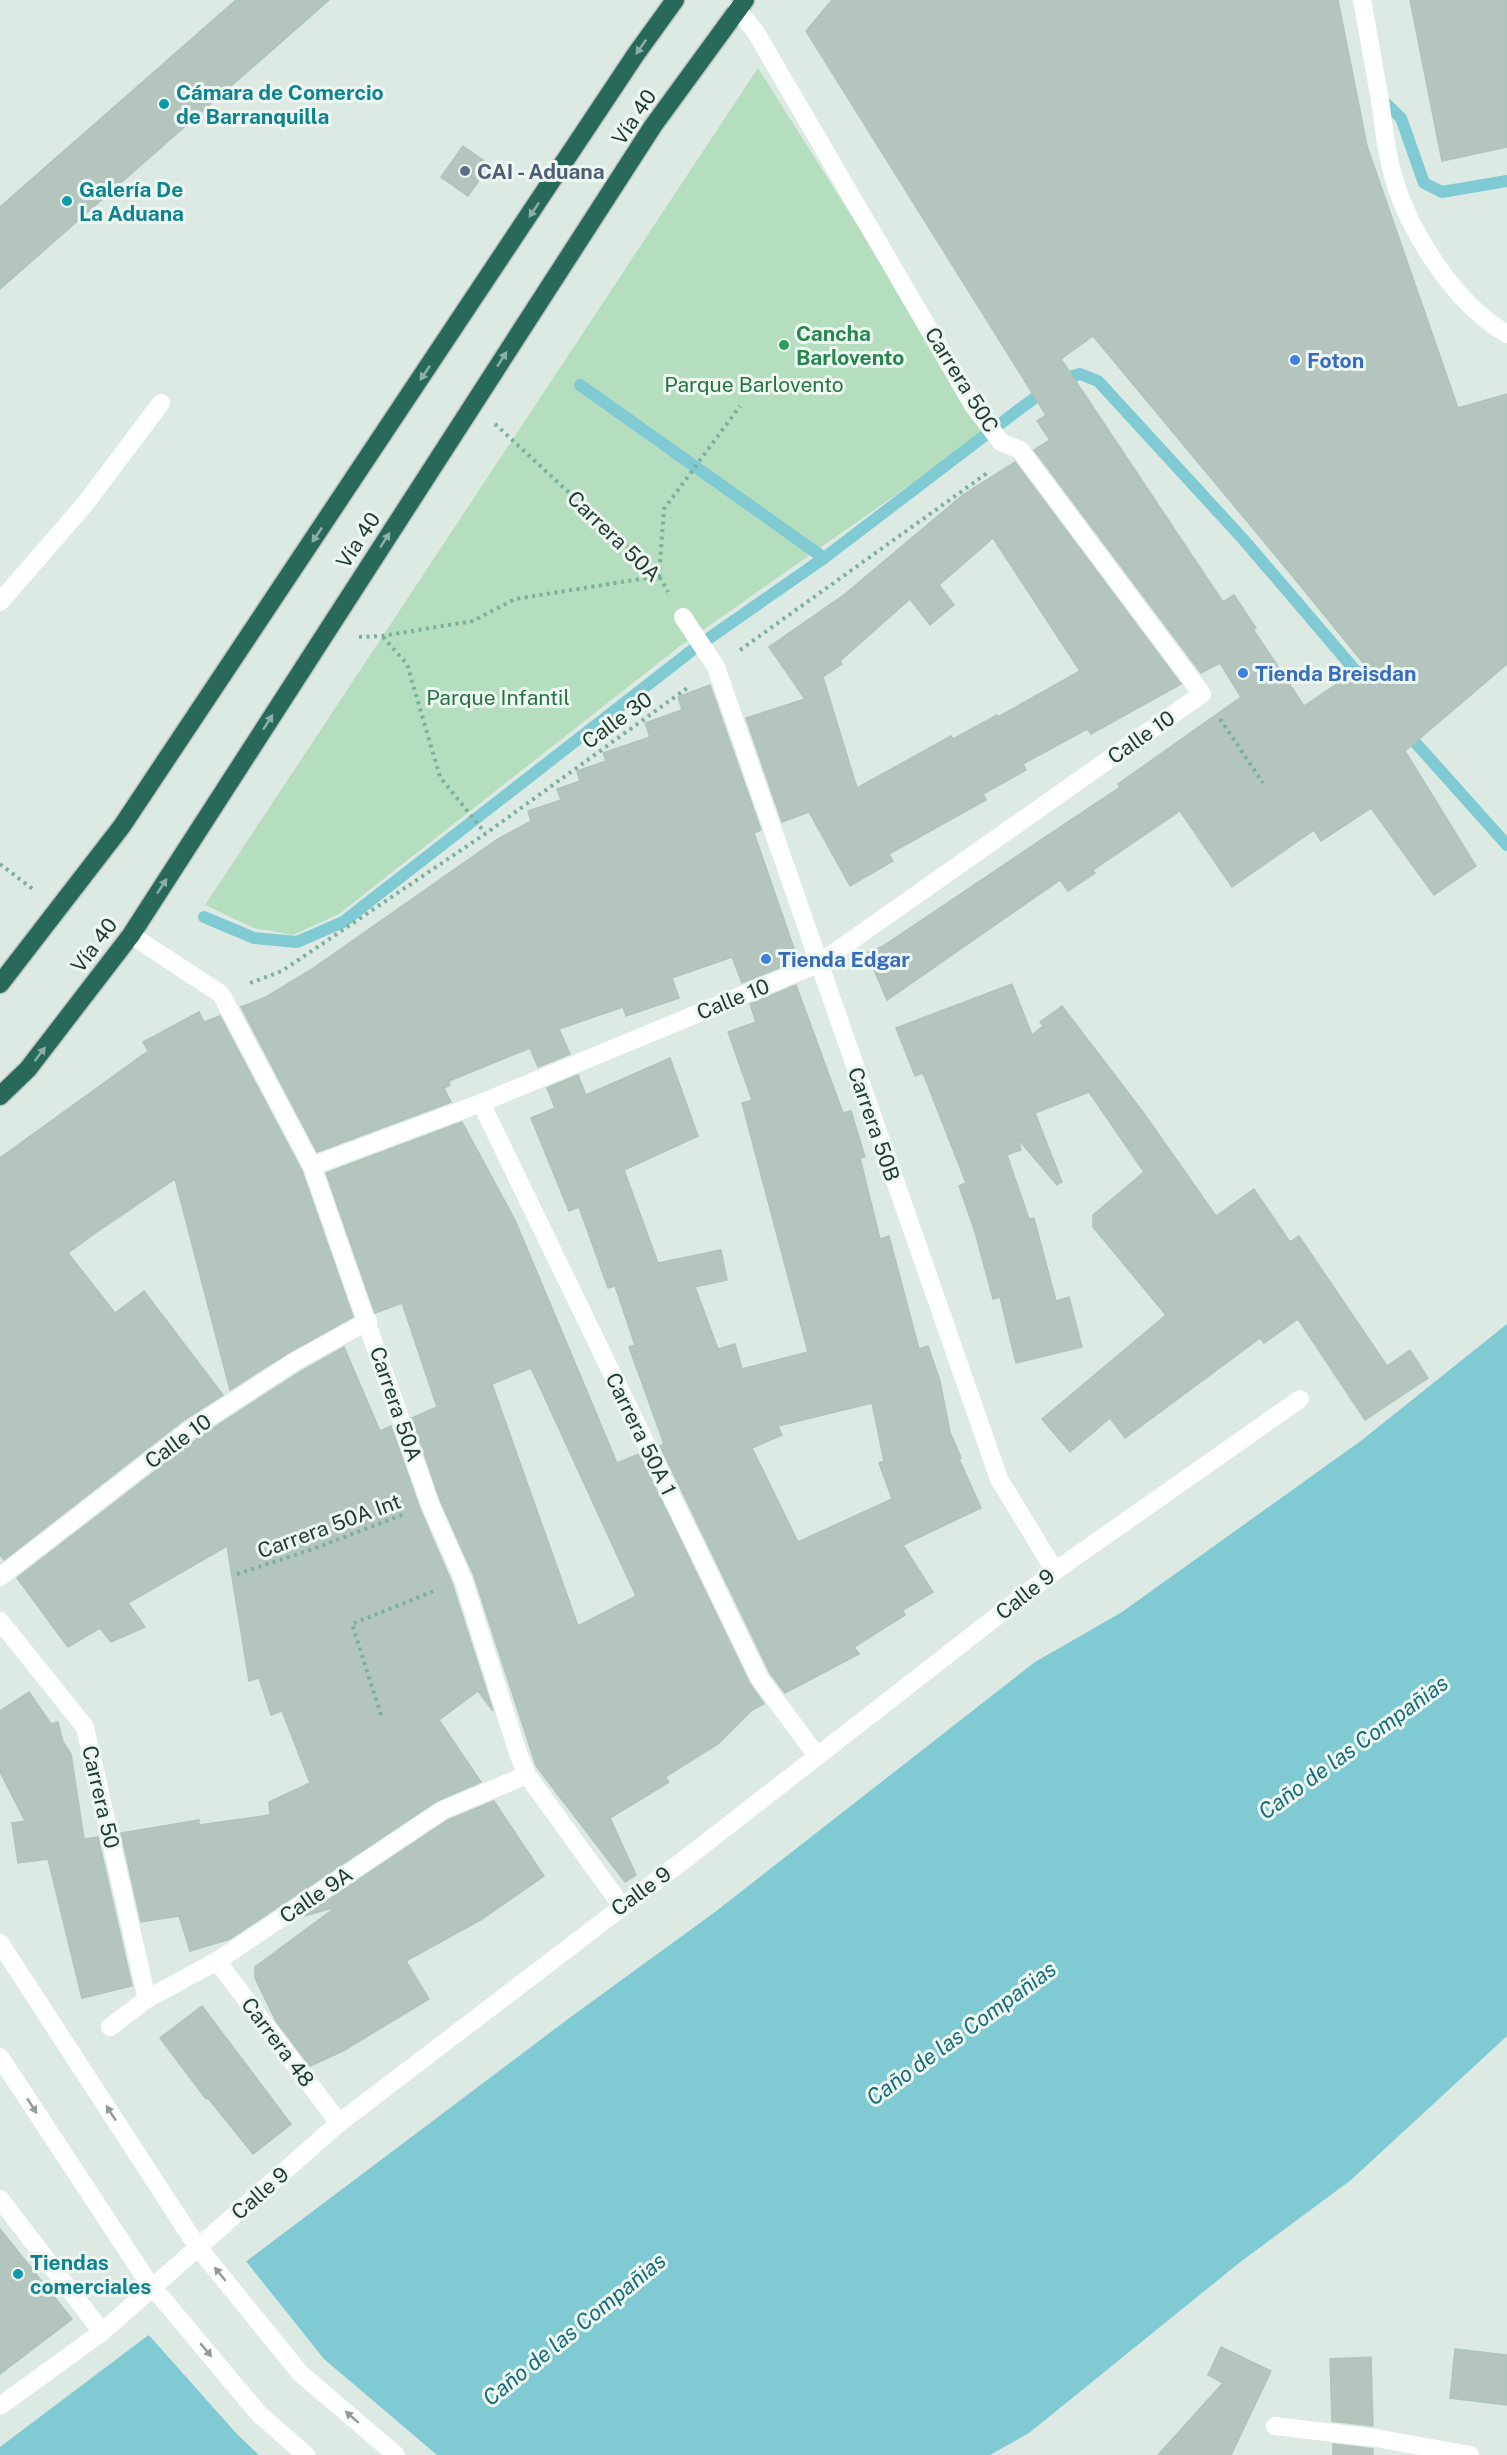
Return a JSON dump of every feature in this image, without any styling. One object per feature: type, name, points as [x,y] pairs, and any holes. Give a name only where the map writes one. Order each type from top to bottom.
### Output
[{"type":"highway","name":"Vía 40","points":[[0,984],[122,826],[636,54],[675,0]]},
{"type":"highway","name":"Vía 40","points":[[0,1096],[28,1069],[131,935],[647,136],[741,5]]},
{"type":"street","points":[[1362,0],[1390,164],[1405,209],[1428,250],[1458,293],[1490,324],[1507,334]]},
{"type":"street","name":"Carrera 50C","points":[[741,5],[973,405],[1001,442],[1020,450],[1202,694]]},
{"type":"street","points":[[0,602],[85,504],[161,403]]},
{"type":"street","points":[[683,618],[713,662]]},
{"type":"street","name":"Carrera 50B","points":[[713,662],[999,1479],[1055,1570]]},
{"type":"street","name":"Calle 10","points":[[312,1166],[481,1103],[818,964],[1202,694]]},
{"type":"street","name":"Carrera 50A","points":[[131,935],[221,994],[312,1166],[430,1504],[463,1579],[527,1775],[621,1905]]},
{"type":"street","name":"Carrera 50A 1","points":[[481,1103],[760,1679],[817,1756]]},
{"type":"street","name":"Calle 10","points":[[0,1577],[191,1429],[294,1362],[368,1321]]},
{"type":"street","name":"Calle 9","points":[[0,2406],[102,2332],[339,2123],[1055,1570],[1300,1399]]},
{"type":"street","name":"Carrera 50","points":[[0,1621],[85,1727],[147,1999]]},
{"type":"street","name":"Calle 9A","points":[[110,2027],[147,1999],[217,1961],[443,1810],[527,1775]]},
{"type":"street","points":[[0,1943],[197,2247],[300,2373],[396,2455]]},
{"type":"street","name":"Carrera 48","points":[[217,1961],[339,2123]]},
{"type":"street","points":[[0,2057],[146,2279],[259,2414],[306,2455]]},
{"type":"street","points":[[0,2199],[102,2332]]},
{"type":"street","points":[[1275,2426],[1376,2438],[1470,2455]]},
{"type":"path","points":[[356,637],[382,636],[472,621],[515,599],[659,576],[664,509],[740,406]]},
{"type":"path","name":"Carrera 50A","points":[[492,422],[659,576],[683,618]]},
{"type":"path","name":"Calle 30","points":[[221,994],[282,971],[484,833],[713,662],[1020,450]]},
{"type":"path","points":[[382,636],[407,664],[440,777],[484,833]]},
{"type":"path","points":[[1202,694],[1263,783]]},
{"type":"path","points":[[0,864],[36,893]]},
{"type":"path","name":"Carrera 50A Int","points":[[237,1574],[313,1550],[430,1504]]},
{"type":"path","points":[[381,1715],[352,1624],[463,1579]]},
{"type":"green space","name":"Parque Barlovento","points":[[758,68],[987,431],[680,646],[339,914],[293,935],[254,928],[205,905]]},
{"type":"water","name":"Caño de las Compañias","points":[[1507,1324],[1507,2036],[1351,2180],[1239,2263],[1029,2433],[990,2455],[0,2455],[0,2447],[568,2019],[715,1912],[1035,1662],[1122,1612],[1362,1440]]},
{"type":"pier","points":[[245,2260],[324,2359],[437,2455],[259,2455],[236,2433],[147,2333]]},
{"type":"building","name":"Cámara de Comercio de Barranquilla","points":[[236,0],[329,0],[0,289],[0,207]]},
{"type":"building","name":"Foton","points":[[832,0],[1338,0],[1367,146],[1458,408],[1507,394],[1507,664],[1405,751],[1476,866],[1434,895],[1371,808],[1321,841],[1314,830],[1232,887],[1180,811],[1093,870],[1095,873],[1068,891],[1060,880],[887,1000],[867,953],[883,946],[1120,787],[1118,784],[1241,697],[1220,663],[1201,673],[1034,450],[1050,440],[1037,421],[1046,415],[806,31]],"holes":[[[1093,336],[1365,665],[1304,706],[1253,629],[1256,628],[1234,595],[1223,602],[1061,359]]]},
{"type":"building","points":[[1410,0],[1507,0],[1507,147],[1442,161]]},
{"type":"building","name":"CAI - Aduana","points":[[463,146],[490,165],[468,196],[441,177]]},
{"type":"building","points":[[1015,462],[1181,684],[1091,734],[1087,729],[1023,764],[1026,770],[983,794],[986,800],[889,854],[893,861],[850,886],[809,812],[782,822],[746,718],[805,699],[769,647],[845,594],[964,494]],"holes":[[[993,538],[1080,671],[998,717],[997,715],[953,739],[951,736],[857,788],[823,677],[842,664],[840,661],[910,599],[930,625],[954,605],[939,585]]]},
{"type":"building","points":[[710,685],[761,830],[754,833],[798,960],[742,983],[732,957],[672,978],[679,998],[626,1016],[623,1007],[559,1029],[570,1054],[538,1067],[530,1048],[449,1081],[450,1085],[444,1088],[451,1102],[317,1152],[241,1007],[266,997],[312,969],[498,839],[531,821],[528,811],[561,800],[557,789],[580,781],[577,771],[606,761],[603,753],[650,737],[645,723],[682,710],[678,697]]},
{"type":"building","points":[[1012,984],[1032,1035],[1043,1026],[1040,1022],[1062,1006],[1143,1112],[1216,1216],[1254,1189],[1290,1242],[1299,1236],[1387,1366],[1410,1350],[1428,1378],[1365,1420],[1298,1319],[1264,1343],[1260,1338],[1125,1438],[1110,1418],[1070,1452],[1042,1419],[1166,1315],[1093,1227],[1093,1215],[1144,1172],[1089,1092],[1035,1113],[1062,1182],[1057,1185],[1018,1139],[1021,1150],[1007,1155],[1029,1219],[1034,1218],[1056,1301],[1069,1297],[1082,1347],[1016,1363],[1000,1297],[993,1299],[975,1232],[959,1186],[966,1183],[923,1073],[915,1076],[896,1028]]},
{"type":"building","points":[[796,985],[843,1113],[851,1111],[865,1157],[860,1158],[880,1239],[889,1236],[919,1349],[928,1346],[940,1381],[950,1432],[961,1458],[959,1459],[981,1508],[903,1545],[933,1592],[903,1610],[905,1615],[854,1647],[859,1654],[785,1693],[770,1673],[660,1446],[664,1444],[629,1347],[635,1345],[615,1286],[608,1288],[579,1207],[569,1211],[531,1118],[555,1108],[547,1088],[578,1075],[586,1095],[670,1058],[698,1136],[624,1170],[658,1263],[721,1250],[727,1280],[695,1287],[718,1349],[735,1344],[742,1369],[808,1352],[742,1103],[752,1100],[728,1032],[756,1022],[750,1004]],"holes":[[[872,1403],[884,1461],[879,1463],[892,1499],[798,1542],[752,1448],[782,1435],[778,1426]]]},
{"type":"building","points":[[199,1012],[204,1022],[220,1016],[302,1171],[353,1317],[288,1353],[230,1390],[175,1179],[94,1234],[68,1253],[115,1313],[144,1291],[223,1395],[184,1420],[4,1560],[0,1555],[0,1158],[148,1051],[143,1042]]},
{"type":"building","points":[[462,1122],[515,1220],[617,1463],[639,1454],[750,1684],[764,1704],[752,1710],[718,1744],[665,1777],[669,1782],[610,1818],[636,1875],[625,1882],[536,1766],[474,1576],[440,1500],[412,1418],[437,1407],[402,1303],[375,1313],[326,1173]],"holes":[[[531,1368],[636,1596],[578,1626],[492,1384]]]},
{"type":"building","points":[[344,1347],[380,1431],[391,1426],[420,1509],[452,1583],[493,1711],[478,1691],[439,1720],[481,1782],[437,1801],[230,1939],[190,1951],[179,1916],[141,1922],[121,1833],[199,1820],[199,1825],[270,1815],[269,1802],[310,1783],[282,1711],[271,1715],[259,1678],[249,1681],[227,1546],[128,1603],[145,1627],[111,1642],[100,1628],[68,1647],[17,1578],[198,1438],[300,1372]]},
{"type":"building","points":[[29,1692],[51,1724],[58,1722],[63,1742],[71,1754],[84,1839],[98,1837],[132,1986],[82,1998],[48,1859],[18,1863],[12,1823],[25,1821],[0,1772],[0,1711]]},
{"type":"building","points":[[494,1801],[544,1876],[482,1919],[406,1961],[429,1999],[343,2051],[310,2066],[276,2021],[255,1978],[255,1967],[336,1907],[304,1916],[448,1820]]},
{"type":"building","points":[[202,2006],[291,2124],[253,2154],[208,2098],[206,2099],[160,2038]]},
{"type":"building","name":"Tiendas comerciales","points":[[0,2229],[72,2319],[0,2374]]},
{"type":"building","points":[[1221,2347],[1271,2371],[1231,2455],[1158,2455],[1223,2383],[1208,2375]]},
{"type":"building","points":[[1455,2349],[1507,2355],[1507,2405],[1450,2398]]},
{"type":"building","points":[[1371,2357],[1373,2426],[1332,2421],[1330,2359]]},
{"type":"building","points":[[1333,2444],[1373,2449],[1373,2455],[1333,2455]]},
{"type":"waterway","points":[[1380,98],[1401,118],[1424,183],[1442,192],[1507,181]]},
{"type":"waterway","points":[[204,917],[254,938],[297,942],[343,922],[695,648],[824,558],[1061,379],[1080,374],[1098,381],[1243,539],[1366,683]]},
{"type":"waterway","points":[[580,385],[824,558]]},
{"type":"waterway","points":[[1405,731],[1507,845]]},
{"type":"place","name":"Cámara de Comercio de Barranquilla","points":[[164,104]]},
{"type":"place","name":"CAI - Aduana","points":[[465,171]]},
{"type":"place","name":"Galería De La Aduana","points":[[67,201]]},
{"type":"place","name":"Cancha Barlovento","points":[[784,345]]},
{"type":"place","name":"Foton","points":[[1295,360]]},
{"type":"place","name":"Tienda Breisdan","points":[[1243,673]]},
{"type":"place","name":"Tienda Edgar","points":[[766,959]]},
{"type":"place","name":"Tiendas comerciales","points":[[18,2274]]},
{"type":"park label","name":"Parque Infantil","points":[[498,697]]}]
